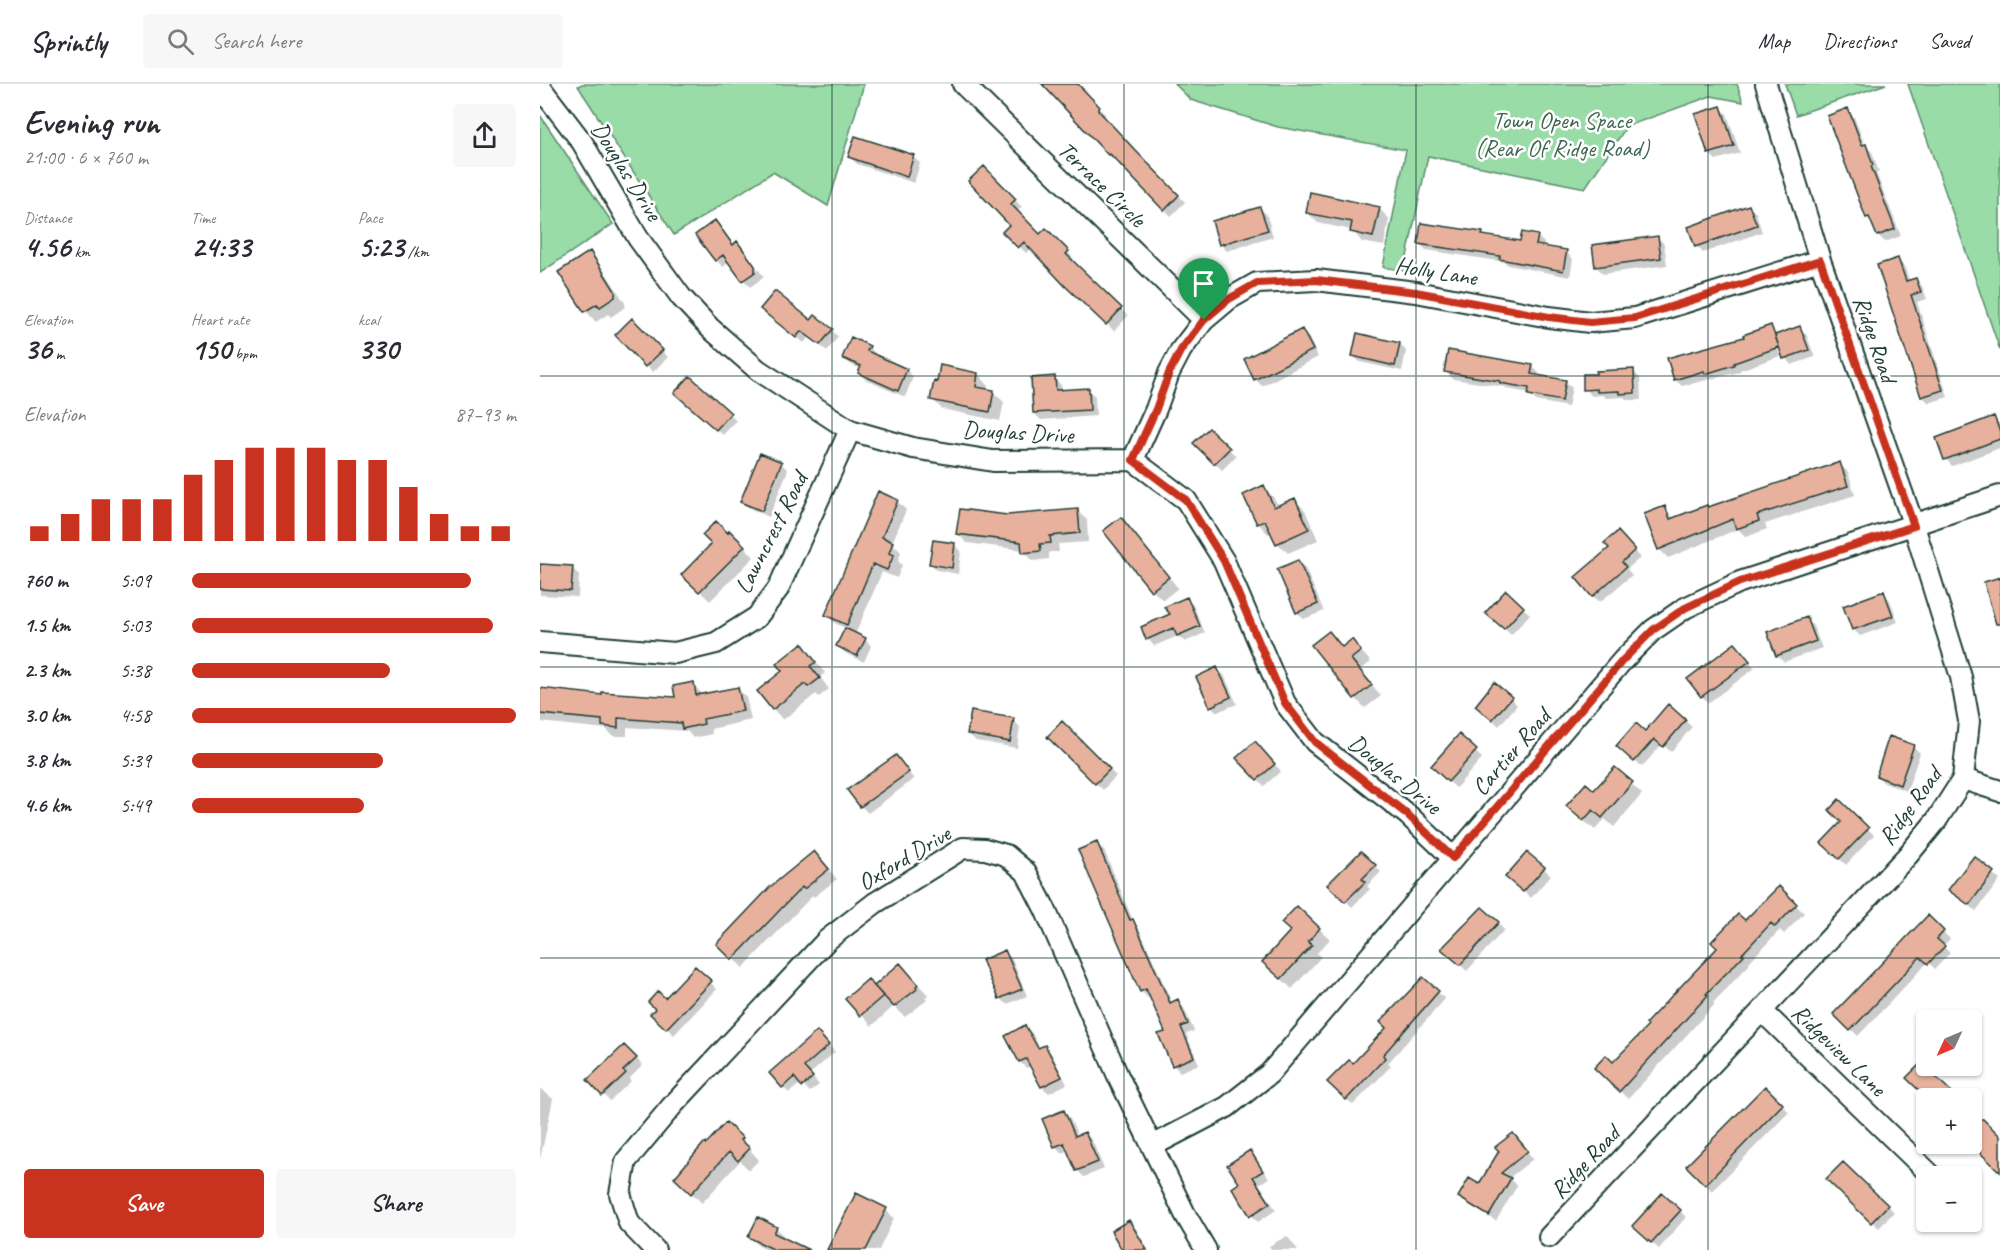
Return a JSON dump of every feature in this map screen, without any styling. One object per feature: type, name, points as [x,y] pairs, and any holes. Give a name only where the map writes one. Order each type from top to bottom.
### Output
[{"type":"street","name":"Terrace Circle","points":[[963,84],[1204,320]]},
{"type":"street","name":"Ridge Road","points":[[1549,1237],[1908,855],[1936,821],[1963,779],[1969,721],[1961,676],[1914,526],[1820,260],[1766,84]]},
{"type":"street","name":"Douglas Drive","points":[[540,87],[582,142],[638,237],[681,297],[710,328],[758,369],[850,430],[913,448],[993,461],[1133,460],[1186,500],[1224,561],[1285,703],[1315,742],[1408,815],[1453,858]]},
{"type":"street","name":"Holly Lane","points":[[1133,460],[1181,350],[1204,320],[1229,299],[1257,283],[1316,280],[1416,292],[1549,317],[1590,322],[1635,318],[1820,260]]},
{"type":"street","name":"Lawncrest Road","points":[[540,642],[675,653],[716,643],[757,617],[778,589],[850,430]]},
{"type":"street","name":"Cartier Road","points":[[1152,1146],[1227,1107],[1269,1074],[1623,660],[1653,630],[1685,608],[1740,582],[2000,496]]},
{"type":"street","points":[[1963,779],[2000,791]]},
{"type":"street","name":"Oxford Drive","points":[[655,1250],[629,1223],[620,1194],[626,1161],[672,1106],[826,940],[875,903],[963,848],[985,849],[1006,855],[1026,872],[1045,909],[1118,1076],[1185,1214],[1206,1250]]},
{"type":"street","name":"Ridgeview Lane","points":[[1762,1011],[1922,1166]]},
{"type":"green space","points":[[582,84],[864,84],[828,206],[773,172],[674,235],[578,86]]},
{"type":"green space","name":"Town Open Space (Rear Of Ridge Road)","points":[[1175,84],[1737,84],[1743,102],[1711,96],[1627,126],[1585,188],[1428,156],[1404,271],[1383,267],[1406,150],[1278,127],[1191,100]]},
{"type":"green space","points":[[1785,84],[1886,84],[1796,115]]},
{"type":"green space","points":[[1908,84],[2000,84],[2000,350]]},
{"type":"green space","points":[[540,115],[613,224],[540,273]]},
{"type":"building","points":[[1042,84],[1078,84],[1100,107],[1098,110],[1179,195],[1164,211]]},
{"type":"building","points":[[1721,106],[1734,146],[1708,154],[1695,114]]},
{"type":"building","points":[[1848,108],[1862,145],[1866,144],[1873,165],[1871,166],[1895,229],[1877,236],[1869,217],[1866,218],[1827,116]]},
{"type":"building","points":[[855,136],[914,155],[907,177],[848,157]]},
{"type":"building","points":[[984,166],[1016,199],[1011,204],[1040,234],[1046,228],[1069,251],[1066,254],[1122,308],[1106,325],[1024,242],[1018,248],[1002,232],[1009,225],[968,181]]},
{"type":"building","points":[[1310,192],[1380,207],[1373,237],[1350,232],[1352,222],[1306,213]]},
{"type":"building","points":[[1749,205],[1757,225],[1695,247],[1688,227]]},
{"type":"building","points":[[1260,207],[1268,230],[1219,245],[1212,221]]},
{"type":"building","points":[[715,220],[733,245],[737,241],[755,266],[755,272],[742,281],[723,255],[715,261],[695,235]]},
{"type":"building","points":[[1421,223],[1483,232],[1482,235],[1520,241],[1522,232],[1538,235],[1536,245],[1567,250],[1563,271],[1499,259],[1500,256],[1418,244]]},
{"type":"building","points":[[1658,236],[1661,258],[1595,267],[1592,245]]},
{"type":"building","points":[[590,251],[615,291],[615,297],[600,307],[597,304],[584,312],[558,272]]},
{"type":"building","points":[[1898,258],[1906,281],[1916,278],[1921,292],[1911,295],[1943,390],[1921,397],[1877,265]]},
{"type":"building","points":[[775,291],[811,320],[815,315],[833,329],[820,345],[801,331],[796,338],[760,309]]},
{"type":"building","points":[[632,318],[663,350],[645,367],[615,335]]},
{"type":"building","points":[[1771,325],[1779,347],[1734,363],[1734,365],[1674,380],[1667,358],[1744,337],[1743,335]]},
{"type":"building","points":[[1800,326],[1809,350],[1783,359],[1775,335]]},
{"type":"building","points":[[1302,329],[1313,350],[1254,380],[1244,359]]},
{"type":"building","points":[[1357,333],[1400,343],[1395,366],[1352,356]]},
{"type":"building","points":[[851,337],[870,346],[867,351],[907,369],[898,391],[858,373],[861,366],[842,358]]},
{"type":"building","points":[[1448,350],[1533,365],[1531,374],[1566,380],[1562,401],[1528,395],[1529,388],[1444,372]]},
{"type":"building","points":[[940,365],[978,373],[976,387],[994,390],[990,412],[930,400]]},
{"type":"building","points":[[1634,369],[1635,393],[1619,394],[1619,391],[1583,390],[1583,374]]},
{"type":"building","points":[[690,376],[731,413],[716,430],[674,393]]},
{"type":"building","points":[[1055,376],[1056,390],[1089,388],[1090,410],[1033,413],[1031,378]]},
{"type":"building","points":[[1994,416],[2000,439],[1944,460],[1936,438]]},
{"type":"building","points":[[1209,428],[1230,448],[1214,464],[1193,443]]},
{"type":"building","points":[[760,453],[782,462],[762,511],[740,502]]},
{"type":"building","points":[[1840,462],[1848,486],[1757,515],[1759,521],[1736,529],[1733,519],[1658,550],[1644,514],[1665,506],[1670,519]]},
{"type":"building","points":[[1264,485],[1274,507],[1295,498],[1309,529],[1276,544],[1265,521],[1257,524],[1243,495]]},
{"type":"building","points":[[878,491],[898,500],[882,537],[893,542],[889,553],[894,555],[887,570],[873,564],[847,625],[825,615]]},
{"type":"building","points":[[960,509],[1007,515],[1078,509],[1080,533],[1050,536],[1051,543],[1040,544],[1041,551],[1022,553],[1021,542],[956,534]]},
{"type":"building","points":[[1121,517],[1169,577],[1151,591],[1103,531]]},
{"type":"building","points":[[716,521],[745,546],[699,592],[681,575],[711,544],[702,535]]},
{"type":"building","points":[[1618,531],[1635,550],[1622,562],[1626,567],[1592,597],[1575,577],[1609,548],[1604,543]]},
{"type":"building","points":[[933,540],[955,543],[952,568],[929,564]]},
{"type":"building","points":[[1298,560],[1318,604],[1296,613],[1277,569]]},
{"type":"building","points":[[540,564],[573,566],[571,591],[540,589]]},
{"type":"building","points":[[2000,577],[2000,624],[1996,624],[1984,582]]},
{"type":"building","points":[[1506,590],[1524,607],[1504,629],[1485,613]]},
{"type":"building","points":[[1884,591],[1893,616],[1852,630],[1843,606]]},
{"type":"building","points":[[1187,597],[1200,626],[1177,636],[1173,628],[1146,640],[1141,627],[1170,614],[1164,607]]},
{"type":"building","points":[[1807,617],[1816,641],[1776,656],[1767,632]]},
{"type":"building","points":[[845,628],[866,638],[857,656],[836,646]]},
{"type":"building","points":[[1329,631],[1342,647],[1352,639],[1361,651],[1351,659],[1372,685],[1354,699],[1311,645]]},
{"type":"building","points":[[802,643],[816,662],[810,666],[820,678],[808,687],[805,684],[772,710],[757,691],[782,671],[776,664]]},
{"type":"building","points":[[1735,643],[1750,661],[1701,697],[1687,679]]},
{"type":"building","points":[[1217,667],[1231,697],[1210,707],[1196,677]]},
{"type":"building","points":[[694,682],[696,695],[738,687],[743,711],[703,719],[704,724],[682,729],[681,723],[618,718],[618,728],[602,726],[602,720],[540,714],[540,688],[602,695],[602,692],[675,697],[673,686]]},
{"type":"building","points":[[1494,682],[1512,697],[1492,720],[1475,706]]},
{"type":"building","points":[[1668,704],[1686,720],[1663,747],[1654,739],[1634,762],[1616,746],[1636,723],[1645,731]]},
{"type":"building","points":[[971,711],[1014,718],[1010,742],[967,734]]},
{"type":"building","points":[[1062,721],[1110,769],[1095,784],[1047,737]]},
{"type":"building","points":[[1459,734],[1477,750],[1448,782],[1431,766]]},
{"type":"building","points":[[1889,736],[1914,745],[1900,785],[1876,776]]},
{"type":"building","points":[[1255,741],[1275,764],[1257,780],[1236,758]]},
{"type":"building","points":[[896,755],[909,772],[860,807],[847,790]]},
{"type":"building","points":[[1615,767],[1633,782],[1602,818],[1593,810],[1583,821],[1566,806],[1586,783],[1594,790]]},
{"type":"building","points":[[1839,799],[1869,828],[1839,859],[1821,843],[1841,822],[1829,810]]},
{"type":"building","points":[[1097,842],[1130,920],[1133,919],[1170,1003],[1178,999],[1188,1024],[1181,1027],[1194,1057],[1172,1066],[1158,1034],[1165,1032],[1146,989],[1140,992],[1078,850]]},
{"type":"building","points":[[814,851],[829,869],[804,889],[802,887],[732,960],[716,944],[770,887]]},
{"type":"building","points":[[1361,851],[1376,865],[1362,879],[1365,882],[1345,902],[1327,885]]},
{"type":"building","points":[[1527,852],[1545,867],[1523,892],[1505,877]]},
{"type":"building","points":[[1974,856],[1994,872],[1969,905],[1948,890]]},
{"type":"building","points":[[1779,886],[1797,904],[1775,927],[1771,923],[1619,1092],[1594,1068],[1606,1055],[1613,1062],[1648,1026],[1646,1023],[1717,948],[1711,942],[1738,914],[1745,920]]},
{"type":"building","points":[[1297,906],[1320,928],[1308,942],[1312,945],[1281,979],[1262,962],[1290,931],[1281,923]]},
{"type":"building","points":[[1482,907],[1499,922],[1460,965],[1441,949]]},
{"type":"building","points":[[1928,915],[1944,931],[1937,939],[1945,946],[1928,964],[1920,957],[1850,1031],[1833,1014]]},
{"type":"building","points":[[1005,950],[1022,989],[999,999],[982,960]]},
{"type":"building","points":[[900,963],[918,984],[917,989],[894,1007],[874,986]]},
{"type":"building","points":[[695,966],[712,981],[666,1029],[650,1014],[655,1009],[648,1002],[658,991],[665,998]]},
{"type":"building","points":[[1423,977],[1439,991],[1383,1055],[1385,1058],[1346,1100],[1327,1082],[1349,1060],[1353,1063],[1386,1028],[1380,1022]]},
{"type":"building","points":[[868,979],[883,996],[860,1016],[845,999]]},
{"type":"building","points":[[1025,1025],[1038,1048],[1045,1045],[1062,1077],[1041,1087],[1026,1059],[1019,1062],[1005,1036]]},
{"type":"building","points":[[817,1031],[829,1045],[804,1067],[813,1077],[802,1087],[794,1077],[782,1088],[769,1073]]},
{"type":"building","points":[[624,1045],[637,1058],[623,1071],[626,1073],[602,1096],[587,1080]]},
{"type":"building","points":[[1916,1068],[1916,1076],[1935,1076],[1947,1088],[1916,1088],[1906,1078]]},
{"type":"building","points":[[1765,1086],[1783,1104],[1705,1185],[1686,1166]]},
{"type":"building","points":[[1064,1110],[1075,1136],[1085,1132],[1098,1162],[1076,1171],[1064,1143],[1054,1147],[1042,1119]]},
{"type":"building","points":[[1982,1119],[2000,1136],[2000,1172],[1981,1154]]},
{"type":"building","points":[[726,1122],[750,1148],[738,1161],[729,1152],[691,1194],[674,1178],[704,1143],[706,1144]]},
{"type":"building","points":[[1513,1133],[1528,1151],[1501,1173],[1511,1178],[1489,1216],[1458,1197],[1469,1178],[1479,1184],[1499,1151],[1495,1147]]},
{"type":"building","points":[[1250,1150],[1263,1171],[1253,1177],[1270,1203],[1250,1216],[1232,1188],[1239,1183],[1227,1165]]},
{"type":"building","points":[[1843,1162],[1888,1205],[1871,1223],[1826,1179]]},
{"type":"building","points":[[856,1193],[887,1208],[866,1250],[827,1250]]},
{"type":"building","points":[[1662,1193],[1681,1210],[1651,1243],[1632,1226]]},
{"type":"building","points":[[758,1217],[777,1227],[774,1233],[809,1250],[775,1250],[748,1237]]},
{"type":"building","points":[[1129,1220],[1147,1250],[1122,1250],[1111,1231]]},
{"type":"route","points":[[1820,260],[1914,526],[1740,582],[1685,608],[1653,630],[1623,660],[1453,858],[1408,815],[1315,742],[1285,703],[1224,561],[1186,500],[1133,460],[1169,373],[1181,350],[1204,320],[1229,299],[1257,283],[1287,280],[1316,280],[1416,292],[1549,317],[1590,322],[1635,318],[1820,260]]}]
